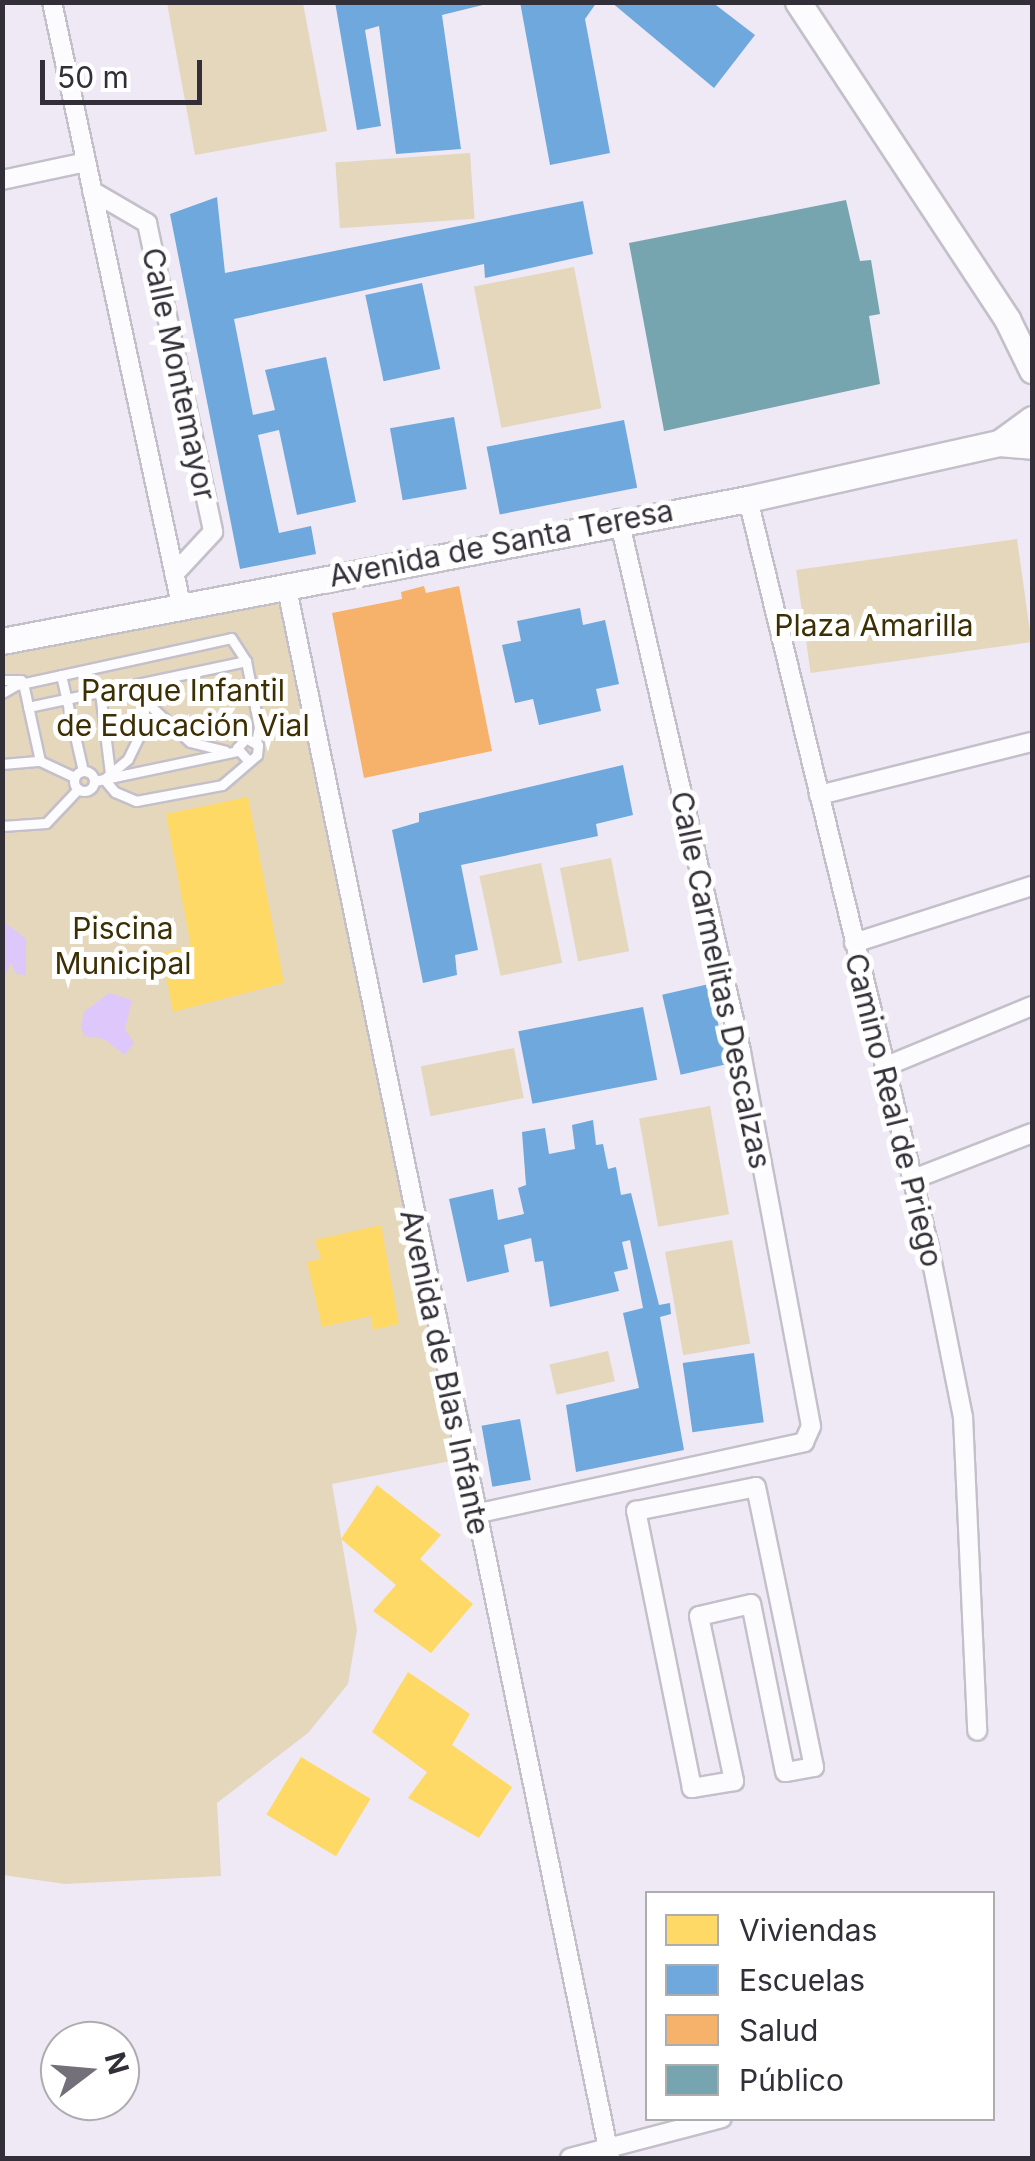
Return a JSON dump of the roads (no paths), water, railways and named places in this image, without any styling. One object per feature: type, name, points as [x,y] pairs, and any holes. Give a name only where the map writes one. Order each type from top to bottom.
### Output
[{"type":"street","name":"Calle Montemayor","points":[[52,2],[181,604]]},
{"type":"street","points":[[798,2],[1007,319],[1032,370]]},
{"type":"street","points":[[2,180],[86,162]]},
{"type":"street","name":"Calle Montemayor","points":[[92,191],[147,223],[152,242],[213,532],[174,574]]},
{"type":"street","points":[[1007,319],[1032,334]]},
{"type":"street","name":"Avenida de Santa Teresa","points":[[999,443],[1032,419]]},
{"type":"street","name":"Avenida de Santa Teresa","points":[[2,641],[619,519],[748,499],[999,443],[1032,446]]},
{"type":"street","name":"Camino Real de Priego","points":[[748,499],[911,1180],[963,1417],[978,1730]]},
{"type":"street","name":"Calle Carmelitas Descalzas","points":[[475,1514],[804,1442],[811,1426],[742,1051],[619,519]]},
{"type":"street","name":"Avenida de Blas Infante","points":[[286,584],[608,2154]]},
{"type":"street","points":[[819,795],[1032,742]]},
{"type":"street","points":[[854,943],[1032,886]]},
{"type":"street","points":[[884,1067],[1032,1006]]},
{"type":"street","points":[[911,1180],[1032,1132]]},
{"type":"street","points":[[756,1487],[814,1766],[785,1772],[751,1604],[699,1616],[734,1781],[692,1788],[636,1511],[756,1487]]},
{"type":"street","points":[[570,2158],[608,2154],[712,2121]]},
{"type":"lane","points":[[2,693],[28,682],[230,638],[246,661],[259,727],[258,752],[222,785],[136,801],[103,778]]},
{"type":"lane","points":[[28,706],[246,661]]},
{"type":"lane","points":[[2,826],[46,823],[78,790],[79,774],[61,675]]},
{"type":"lane","points":[[2,680],[28,682]]},
{"type":"lane","points":[[28,682],[28,706],[40,761]]},
{"type":"lane","points":[[78,790],[88,791],[128,759],[142,730],[146,682]]},
{"type":"lane","points":[[100,692],[103,778]]},
{"type":"lane","points":[[146,702],[190,742],[237,751],[248,760]]},
{"type":"lane","points":[[237,751],[243,739],[256,742]]},
{"type":"lane","points":[[2,764],[40,761],[103,778],[237,751]]},
{"type":"park label","name":"Plaza Amarilla","points":[[874,625]]},
{"type":"park label","name":"Parque Infantil de Educación Vial","points":[[183,707]]},
{"type":"park label","name":"Piscina Municipal","points":[[123,945]]}]
